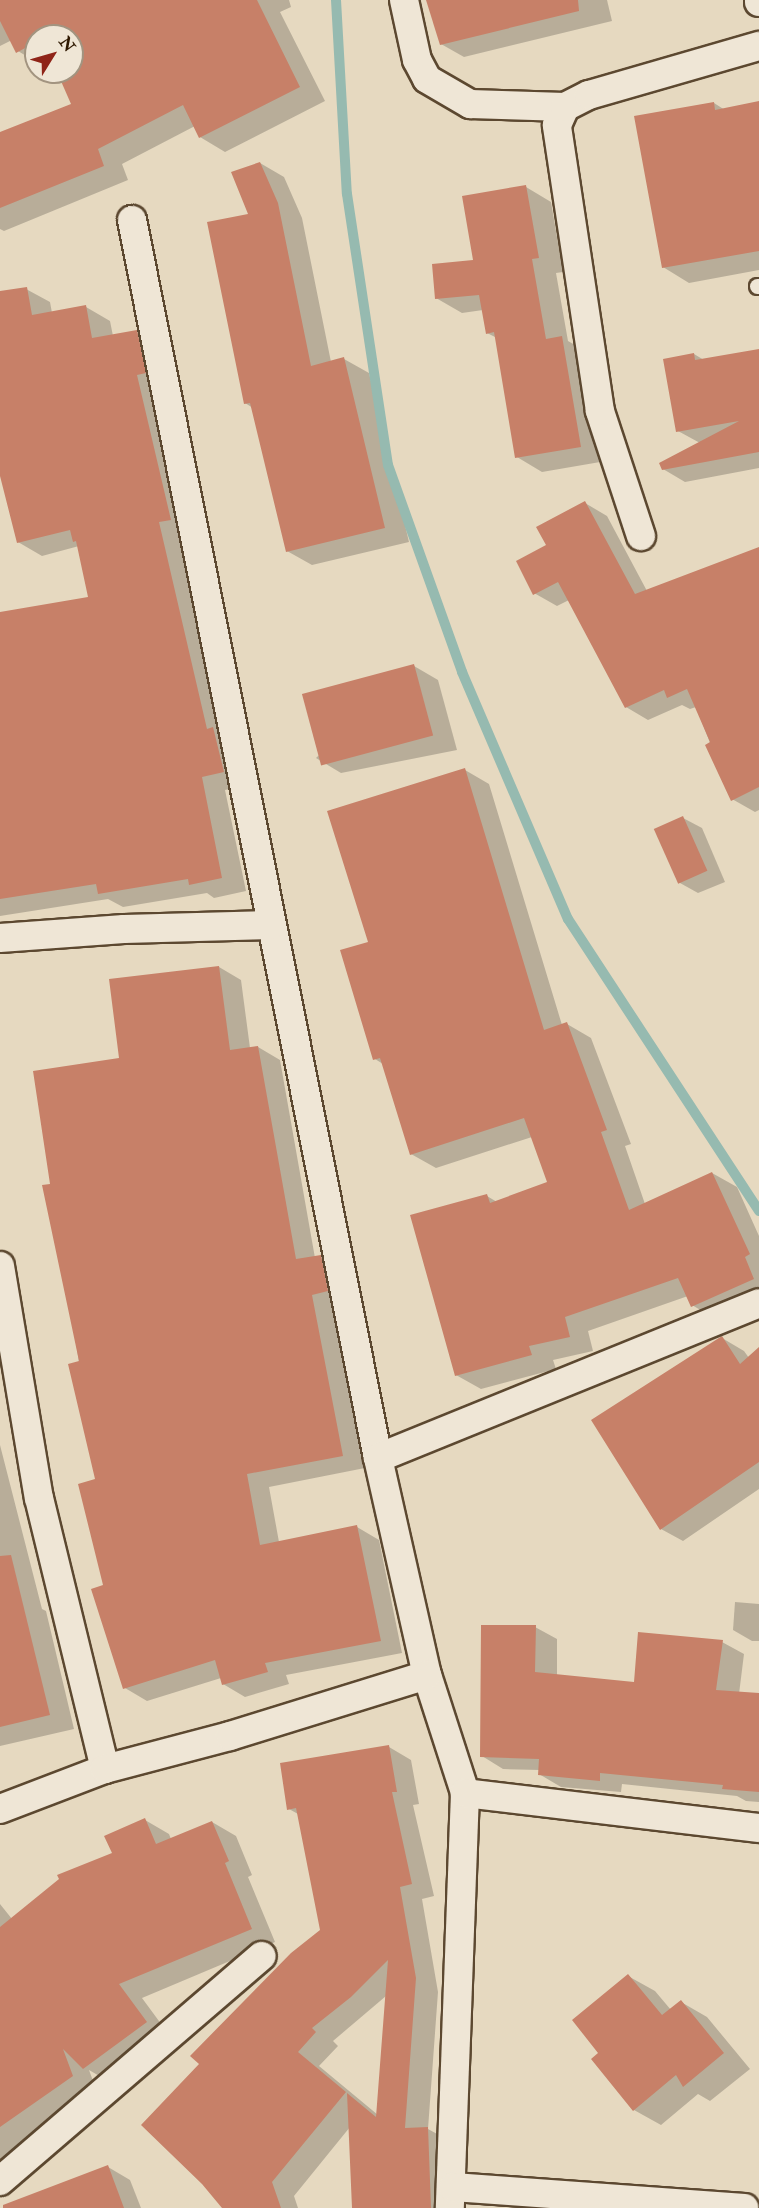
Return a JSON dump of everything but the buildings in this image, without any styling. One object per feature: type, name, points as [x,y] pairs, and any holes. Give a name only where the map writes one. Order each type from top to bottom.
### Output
[{"type":"street","points":[[404,0],[417,60],[427,79],[470,104],[565,107],[589,95],[759,46]]},
{"type":"street","points":[[565,107],[558,125],[600,411],[641,536]]},
{"type":"street","points":[[132,220],[378,1458],[427,1675],[465,1794],[451,2197],[744,2208]]},
{"type":"street","points":[[0,938],[124,929],[271,925]]},
{"type":"street","points":[[0,1266],[39,1498],[105,1769]]},
{"type":"street","points":[[378,1458],[759,1303]]},
{"type":"street","points":[[0,1809],[105,1769],[230,1736],[427,1675]]},
{"type":"street","points":[[465,1794],[759,1828]]},
{"type":"street","points":[[0,2181],[262,1956]]},
{"type":"waterway","points":[[336,0],[347,194],[388,465],[462,672],[568,919],[759,1211]]}]
